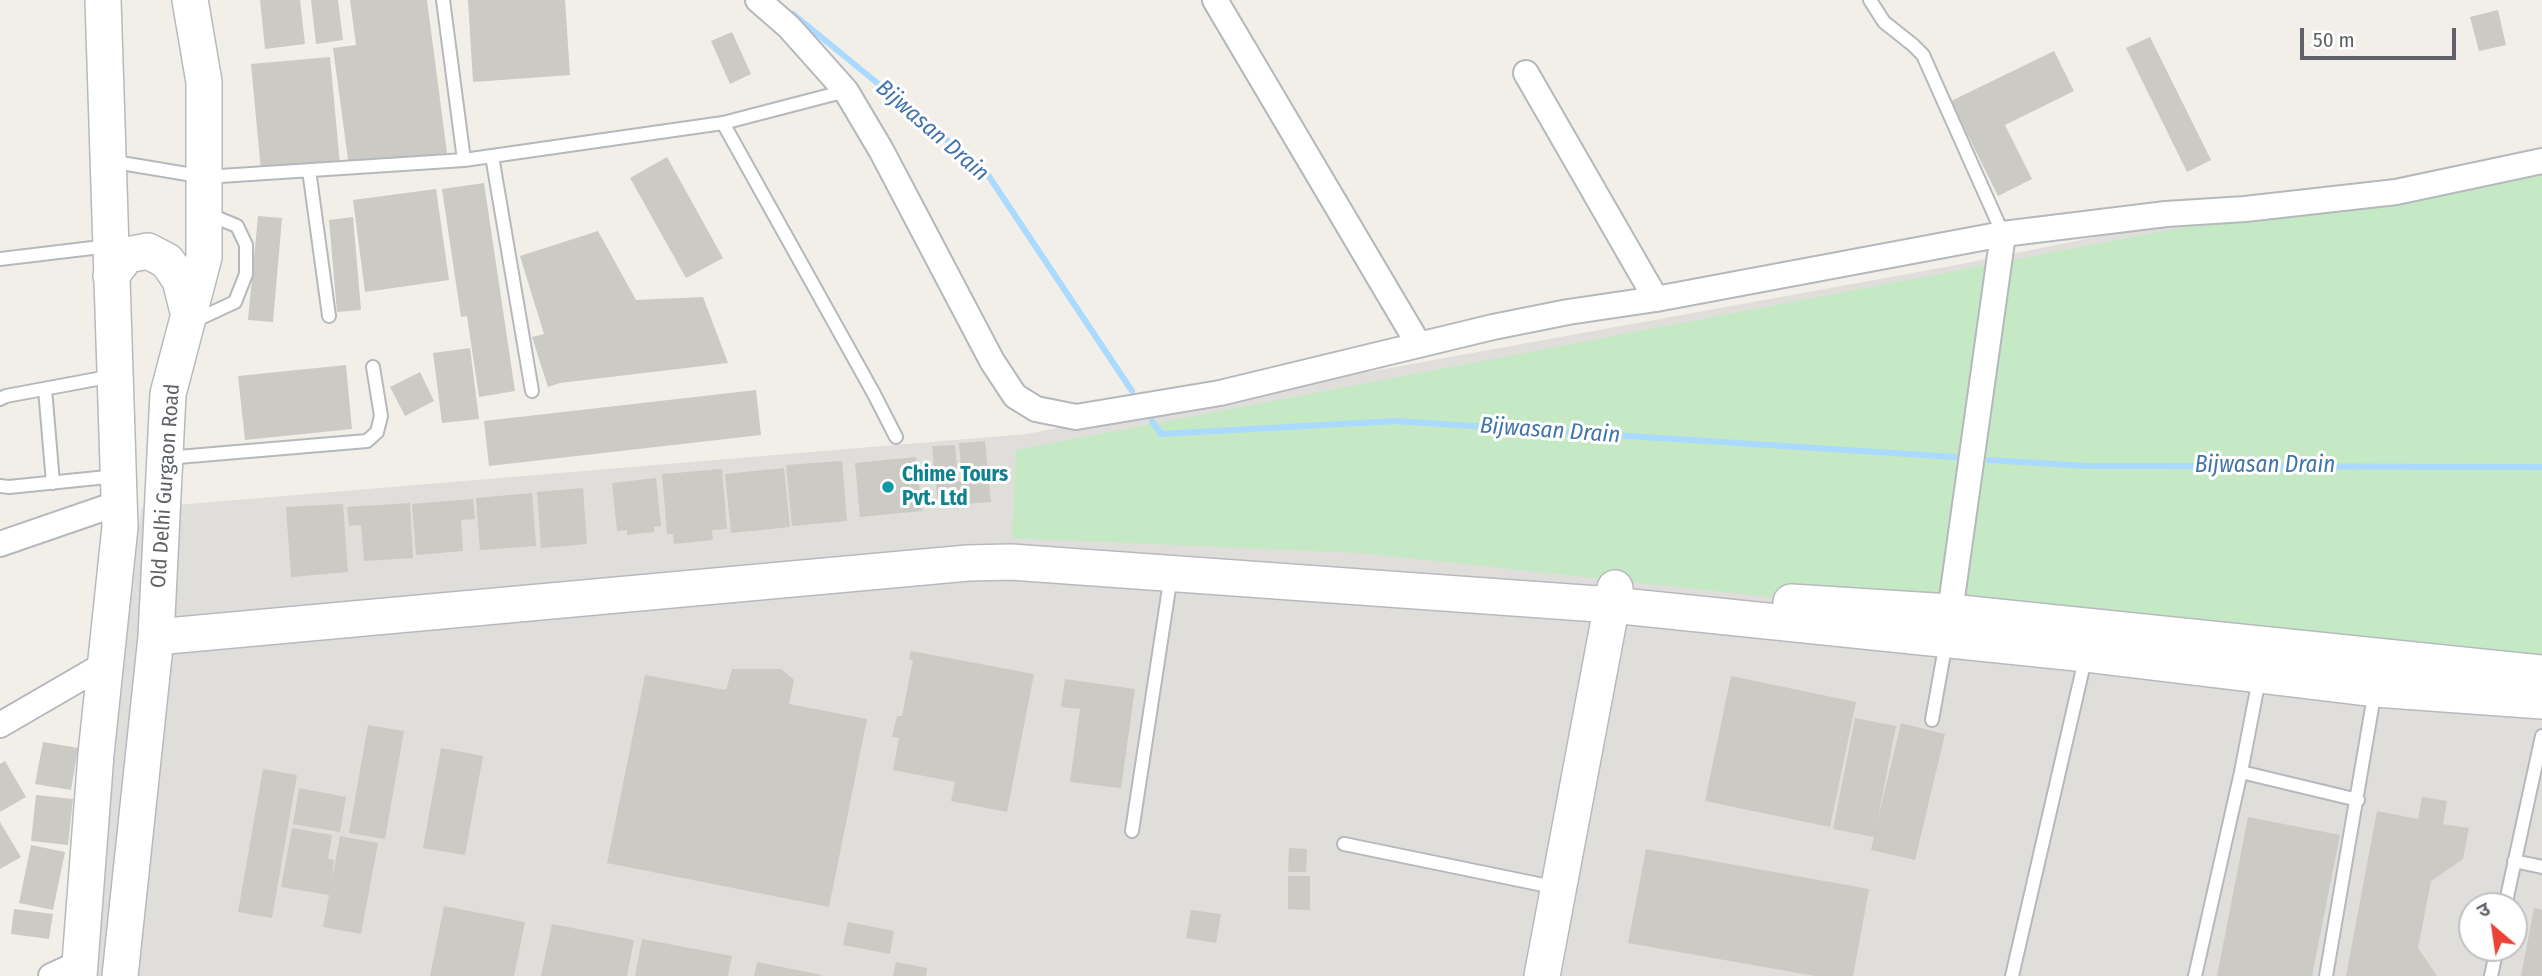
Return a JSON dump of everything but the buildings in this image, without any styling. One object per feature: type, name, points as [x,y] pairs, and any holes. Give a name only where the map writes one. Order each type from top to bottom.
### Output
[{"type":"street","name":"Old Delhi Gurgaon Road","points":[[71,971],[120,527],[103,0]]},
{"type":"street","name":"Old Delhi Gurgaon Road","points":[[120,976],[157,625],[168,394],[204,257],[204,82],[190,0]]},
{"type":"street","points":[[758,0],[789,27],[846,91],[881,150],[992,360],[1015,396],[1036,409],[1076,417],[1220,393],[1568,312],[1656,299],[2003,234],[2166,214],[2245,209],[2396,192],[2542,161]]},
{"type":"street","points":[[1215,0],[1419,345]]},
{"type":"street","points":[[1526,74],[1656,299]]},
{"type":"street","points":[[1948,627],[2003,234]]},
{"type":"street","points":[[110,261],[148,251],[167,261],[180,280],[188,320]]},
{"type":"street","points":[[0,544],[118,489]]},
{"type":"street","points":[[157,625],[983,546],[1429,574],[1614,596],[1948,627],[2542,673]]},
{"type":"street","points":[[157,625],[968,563],[1050,563],[1614,596]]},
{"type":"street","points":[[1542,976],[1614,596]]},
{"type":"street","points":[[1948,627],[2086,654],[2375,689],[2542,701]]},
{"type":"street","points":[[0,726],[105,664]]},
{"type":"lane","points":[[443,0],[464,160]]},
{"type":"lane","points":[[1870,0],[1884,22],[1923,55],[2003,234]]},
{"type":"lane","points":[[108,160],[205,177],[464,160],[723,123],[846,91]]},
{"type":"lane","points":[[723,123],[896,437]]},
{"type":"lane","points":[[492,156],[532,391]]},
{"type":"lane","points":[[309,170],[329,316]]},
{"type":"lane","points":[[0,259],[110,261]]},
{"type":"lane","points":[[165,458],[367,441],[377,432],[382,416],[373,367]]},
{"type":"lane","points":[[0,399],[114,376]]},
{"type":"lane","points":[[45,389],[53,483]]},
{"type":"lane","points":[[0,486],[53,483],[118,489]]},
{"type":"lane","points":[[1132,831],[1171,572]]},
{"type":"lane","points":[[1932,720],[1948,627]]},
{"type":"lane","points":[[2012,976],[2086,654]]},
{"type":"lane","points":[[2195,976],[2241,772],[2259,675]]},
{"type":"lane","points":[[2326,976],[2375,689]]},
{"type":"lane","points":[[2508,892],[2542,736]]},
{"type":"lane","points":[[2241,772],[2358,800]]},
{"type":"lane","points":[[1344,844],[1558,888]]},
{"type":"lane","points":[[2514,862],[2542,867]]},
{"type":"shaded area","points":[[2542,148],[2542,976],[86,976],[91,959],[141,508],[1026,434],[1946,267]]},
{"type":"green space","points":[[2542,159],[2542,680],[1362,553],[1012,538],[1016,450]]},
{"type":"waterway","name":"Bijwasan Drain","points":[[793,14],[986,172],[1132,391]]},
{"type":"waterway","name":"Bijwasan Drain","points":[[1152,421],[1161,434],[1395,421],[1955,457]]},
{"type":"waterway","name":"Bijwasan Drain","points":[[1989,460],[2086,466],[2542,467]]},
{"type":"place","name":"Chime Tours Pvt. Ltd","points":[[888,487]]}]
